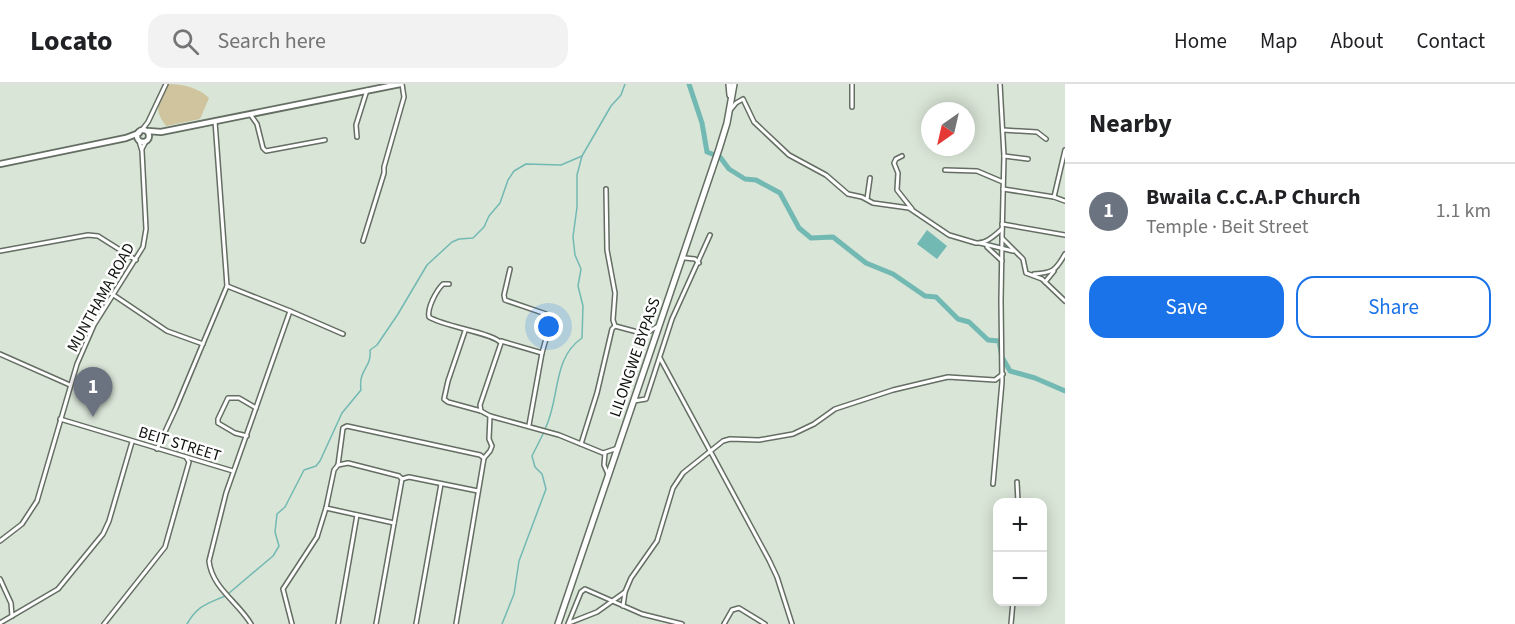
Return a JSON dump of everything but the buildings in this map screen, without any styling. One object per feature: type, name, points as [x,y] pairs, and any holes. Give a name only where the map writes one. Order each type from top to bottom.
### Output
[{"type":"main road","points":[[0,164],[126,138],[140,132],[161,132],[401,84]]},
{"type":"main road","points":[[730,111],[733,84]]},
{"type":"main road","name":"LILONGWE BYPASS","points":[[558,624],[719,149],[730,111],[733,84]]},
{"type":"main road","points":[[147,140],[148,131]]},
{"type":"main road","points":[[139,141],[137,137],[140,132]]},
{"type":"main road","points":[[126,138],[147,140],[161,132]]},
{"type":"street","points":[[140,132],[148,122],[166,84]]},
{"type":"street","points":[[363,241],[404,97],[401,84]]},
{"type":"street","points":[[852,84],[852,106]]},
{"type":"street","points":[[993,484],[1003,374],[1000,302],[1003,261],[1004,156],[1000,84]]},
{"type":"street","points":[[357,137],[356,125],[367,90]]},
{"type":"street","points":[[730,111],[736,103],[743,99],[754,122],[792,157],[826,175],[848,194],[873,203],[913,210]]},
{"type":"street","points":[[250,114],[257,124],[266,151],[324,140]]},
{"type":"street","points":[[157,449],[227,286],[215,121]]},
{"type":"street","points":[[148,122],[148,131]]},
{"type":"street","points":[[1003,130],[1037,132],[1046,139]]},
{"type":"street","name":"MUNTHAMA ROAD","points":[[142,151],[147,140]]},
{"type":"street","name":"MUNTHAMA ROAD","points":[[0,541],[22,524],[37,501],[70,385],[89,335],[112,294],[143,247],[146,229],[142,151],[139,141]]},
{"type":"street","points":[[1054,197],[1065,150]]},
{"type":"street","points":[[902,156],[894,163],[898,173],[897,190],[913,210],[949,235],[980,243],[1003,261]]},
{"type":"street","points":[[1004,156],[1028,159]]},
{"type":"street","points":[[945,170],[977,171],[1003,182]]},
{"type":"street","points":[[867,199],[870,178]]},
{"type":"street","points":[[606,189],[607,250],[616,300],[613,320],[615,326]]},
{"type":"street","points":[[1003,189],[1054,197],[1065,201]]},
{"type":"street","points":[[1002,224],[1065,235]]},
{"type":"street","points":[[980,243],[1002,229]]},
{"type":"street","points":[[0,251],[88,235],[98,236],[136,260]]},
{"type":"street","points":[[634,402],[646,399],[672,319],[710,235]]},
{"type":"street","points":[[1002,238],[1023,259],[1025,271],[1039,277],[1065,301]]},
{"type":"street","points":[[985,246],[1013,251]]},
{"type":"street","points":[[1045,282],[1065,254]]},
{"type":"street","points":[[685,258],[695,259],[699,263]]},
{"type":"street","points":[[510,269],[505,300],[546,314],[551,319],[542,353],[529,425]]},
{"type":"street","points":[[1031,274],[1049,272],[1054,269]]},
{"type":"street","points":[[449,284],[441,286],[428,315],[431,319],[542,353]]},
{"type":"street","points":[[227,286],[343,334]]},
{"type":"street","points":[[112,294],[167,331],[203,344]]},
{"type":"street","points":[[234,472],[290,311]]},
{"type":"street","points":[[647,334],[659,325]]},
{"type":"street","points":[[615,326],[647,334],[654,340]]},
{"type":"street","points":[[580,444],[597,393],[611,332],[615,326]]},
{"type":"street","points":[[465,331],[444,396],[448,402],[481,411],[490,416],[529,425],[605,453],[618,447]]},
{"type":"street","points":[[481,411],[480,405],[501,348],[501,341]]},
{"type":"street","points":[[0,354],[70,385]]},
{"type":"street","points":[[660,358],[777,577],[792,624]]},
{"type":"street","points":[[623,606],[625,592],[639,565],[653,550],[673,488],[683,473],[723,441],[730,439],[759,440],[793,434],[820,421],[835,409],[893,390],[948,377],[995,380],[1003,374]]},
{"type":"street","points":[[247,436],[222,426],[218,423],[218,419],[228,398],[239,398],[256,408]]},
{"type":"street","points":[[456,624],[483,458],[492,448],[489,439],[490,416]]},
{"type":"street","name":"BEIT STREET","points":[[60,419],[234,472],[209,561],[221,588],[251,624]]},
{"type":"street","points":[[292,624],[283,589],[315,540],[326,508],[334,470],[338,465],[342,428],[347,426],[470,453],[483,458]]},
{"type":"street","points":[[0,623],[58,589],[103,534],[109,521],[132,442]]},
{"type":"street","points":[[605,453],[604,465],[609,475]]},
{"type":"street","points":[[104,624],[165,547],[189,462],[186,457]]},
{"type":"street","points":[[338,465],[348,463],[399,476],[402,479]]},
{"type":"street","points":[[402,479],[409,477],[478,491]]},
{"type":"street","points":[[376,624],[402,479]]},
{"type":"street","points":[[1017,482],[1018,498]]},
{"type":"street","points":[[416,624],[441,484]]},
{"type":"street","points":[[326,508],[394,523]]},
{"type":"street","points":[[338,624],[357,515]]},
{"type":"street","points":[[0,579],[11,603],[12,616]]},
{"type":"street","points":[[568,624],[581,592],[585,589],[642,614],[682,624]]},
{"type":"street","points":[[568,624],[597,612],[625,592]]},
{"type":"street","points":[[1011,624],[1013,606]]},
{"type":"street","points":[[724,624],[732,610],[739,608],[765,624]]},
{"type":"shaded area","points":[[169,84],[191,87],[209,98],[200,119],[166,126],[158,110]]},
{"type":"water","points":[[927,230],[947,246],[937,259],[917,244]]},
{"type":"waterway","points":[[545,429],[550,418],[561,368],[572,346],[582,338],[583,306],[578,286],[581,269],[575,255],[573,237],[577,207],[577,175],[582,156],[611,106],[621,95],[625,84]]},
{"type":"waterway","points":[[689,84],[702,123],[707,152],[720,157],[729,169],[745,179],[756,180],[780,193],[799,228],[811,238],[833,237],[866,263],[893,274],[925,296],[936,297],[958,319],[969,322],[988,340],[999,341],[1002,357],[1010,371],[1035,378],[1065,391]]},
{"type":"waterway","points":[[228,594],[273,556],[279,546],[275,532],[277,514],[285,507],[304,470],[316,466],[320,461],[342,413],[361,390],[361,377],[369,361],[370,350],[377,345],[398,314],[427,265],[452,242],[473,238],[484,227],[489,216],[500,203],[508,180],[514,171],[526,164],[561,165],[582,156]]},
{"type":"waterway","points":[[502,624],[514,594],[519,561],[546,489],[542,474],[535,467],[532,456],[544,432]]},
{"type":"waterway","points":[[187,624],[199,609],[225,596]]},
{"type":"place","name":"Bwaila C.C.A.P Church","points":[[93,417]]}]
